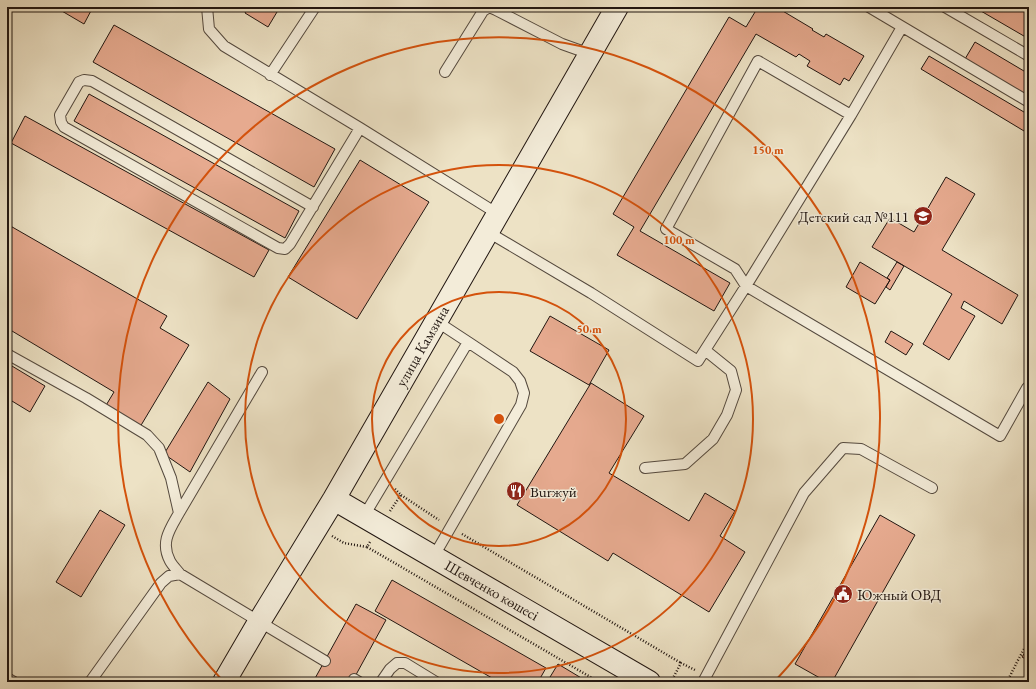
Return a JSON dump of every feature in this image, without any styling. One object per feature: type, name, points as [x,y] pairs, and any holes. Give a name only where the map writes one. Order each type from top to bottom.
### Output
[{"type":"main road","name":"улица Камзина","points":[[224,682],[334,499],[617,7]]},
{"type":"main road","name":"Шевченко көшесі","points":[[334,499],[649,682]]},
{"type":"lane","points":[[207,7],[209,29],[224,46],[360,128],[591,293],[698,361],[852,115],[902,27]]},
{"type":"lane","points":[[270,75],[315,7]]},
{"type":"lane","points":[[445,72],[483,11],[489,7],[562,44],[590,54]]},
{"type":"lane","points":[[869,7],[1029,102]]},
{"type":"lane","points":[[945,7],[1029,56]]},
{"type":"lane","points":[[852,115],[758,61],[666,229],[735,269],[746,286],[1000,436],[1029,386]]},
{"type":"lane","points":[[313,207],[92,80],[84,80],[79,82],[60,115],[60,122],[64,127],[278,248],[285,249],[290,244],[313,207],[360,128]]},
{"type":"lane","points":[[434,556],[521,405],[524,393],[520,382],[513,372],[436,321]]},
{"type":"lane","points":[[372,521],[468,342]]},
{"type":"lane","points":[[645,468],[685,464],[713,439],[726,415],[736,390],[731,371],[705,350]]},
{"type":"lane","points":[[7,354],[86,398],[147,435],[159,448],[169,472],[179,513]]},
{"type":"lane","points":[[262,372],[167,534],[166,548],[170,561],[180,574],[325,661]]},
{"type":"lane","points":[[704,679],[804,493],[843,448],[861,449],[932,488]]},
{"type":"lane","points":[[90,682],[161,583],[169,576],[180,574]]},
{"type":"lane","points":[[381,682],[390,669],[397,664],[405,663],[436,682]]},
{"type":"lane","points":[[7,678],[14,682]]},
{"type":"path","points":[[401,495],[450,528],[681,663],[704,679]]},
{"type":"path","points":[[368,547],[372,521]]},
{"type":"path","points":[[316,528],[344,543],[368,547],[599,682]]},
{"type":"path","points":[[1007,682],[1029,640]]},
{"type":"path","points":[[671,682],[681,663]]},
{"type":"building","points":[[55,7],[93,7],[84,24]]},
{"type":"building","points":[[248,7],[280,7],[268,27],[245,13]]},
{"type":"building","points":[[758,7],[776,7],[824,37],[826,34],[864,56],[849,81],[844,78],[840,85],[807,66],[810,61],[799,54],[796,57],[756,34],[640,231],[730,283],[714,311],[617,255],[634,227],[613,214],[729,17],[746,27]]},
{"type":"building","points":[[974,7],[1029,7],[1029,39]]},
{"type":"building","points":[[114,25],[335,149],[314,187],[93,62]]},
{"type":"building","points":[[975,42],[1029,74],[1029,97],[965,59]]},
{"type":"building","points":[[929,56],[1029,115],[1029,134],[921,69]]},
{"type":"building","points":[[89,94],[299,211],[285,238],[74,121]]},
{"type":"building","points":[[25,116],[269,250],[254,277],[11,143]]},
{"type":"building","points":[[360,160],[429,202],[357,319],[288,277]]},
{"type":"building","points":[[946,177],[975,194],[942,250],[1018,295],[1002,324],[964,301],[961,308],[975,316],[949,360],[923,344],[952,294],[872,247],[890,218],[914,232]]},
{"type":"building","points":[[7,224],[167,316],[160,328],[189,345],[140,427],[105,407],[114,392],[7,328]]},
{"type":"building","points":[[860,262],[890,280],[875,304],[846,287]]},
{"type":"building","points":[[897,262],[904,266],[890,290],[886,287],[890,280],[887,278]]},
{"type":"building","points":[[550,316],[609,350],[589,385],[530,351]]},
{"type":"building","points":[[891,331],[913,344],[906,355],[885,342]]},
{"type":"building","points":[[7,363],[45,386],[30,412],[7,398]]},
{"type":"building","points":[[208,382],[230,399],[190,472],[164,454]]},
{"type":"building","points":[[591,383],[644,416],[609,473],[689,521],[705,493],[735,511],[720,536],[745,552],[709,612],[613,553],[608,561],[517,505]]},
{"type":"building","points":[[100,510],[125,525],[81,597],[56,582]]},
{"type":"building","points":[[880,515],[915,535],[832,682],[827,682],[795,664]]},
{"type":"building","points":[[392,580],[546,668],[538,682],[499,682],[375,611]]},
{"type":"building","points":[[356,604],[386,620],[352,682],[313,682]]},
{"type":"building","points":[[1029,646],[1029,661],[1022,657]]},
{"type":"building","points":[[558,664],[588,682],[547,682]]},
{"type":"place","name":"Детский сад №111","points":[[923,216]]},
{"type":"place","name":"Burжуй","points":[[516,491]]},
{"type":"place","name":"Южный ОВД","points":[[843,594]]}]
